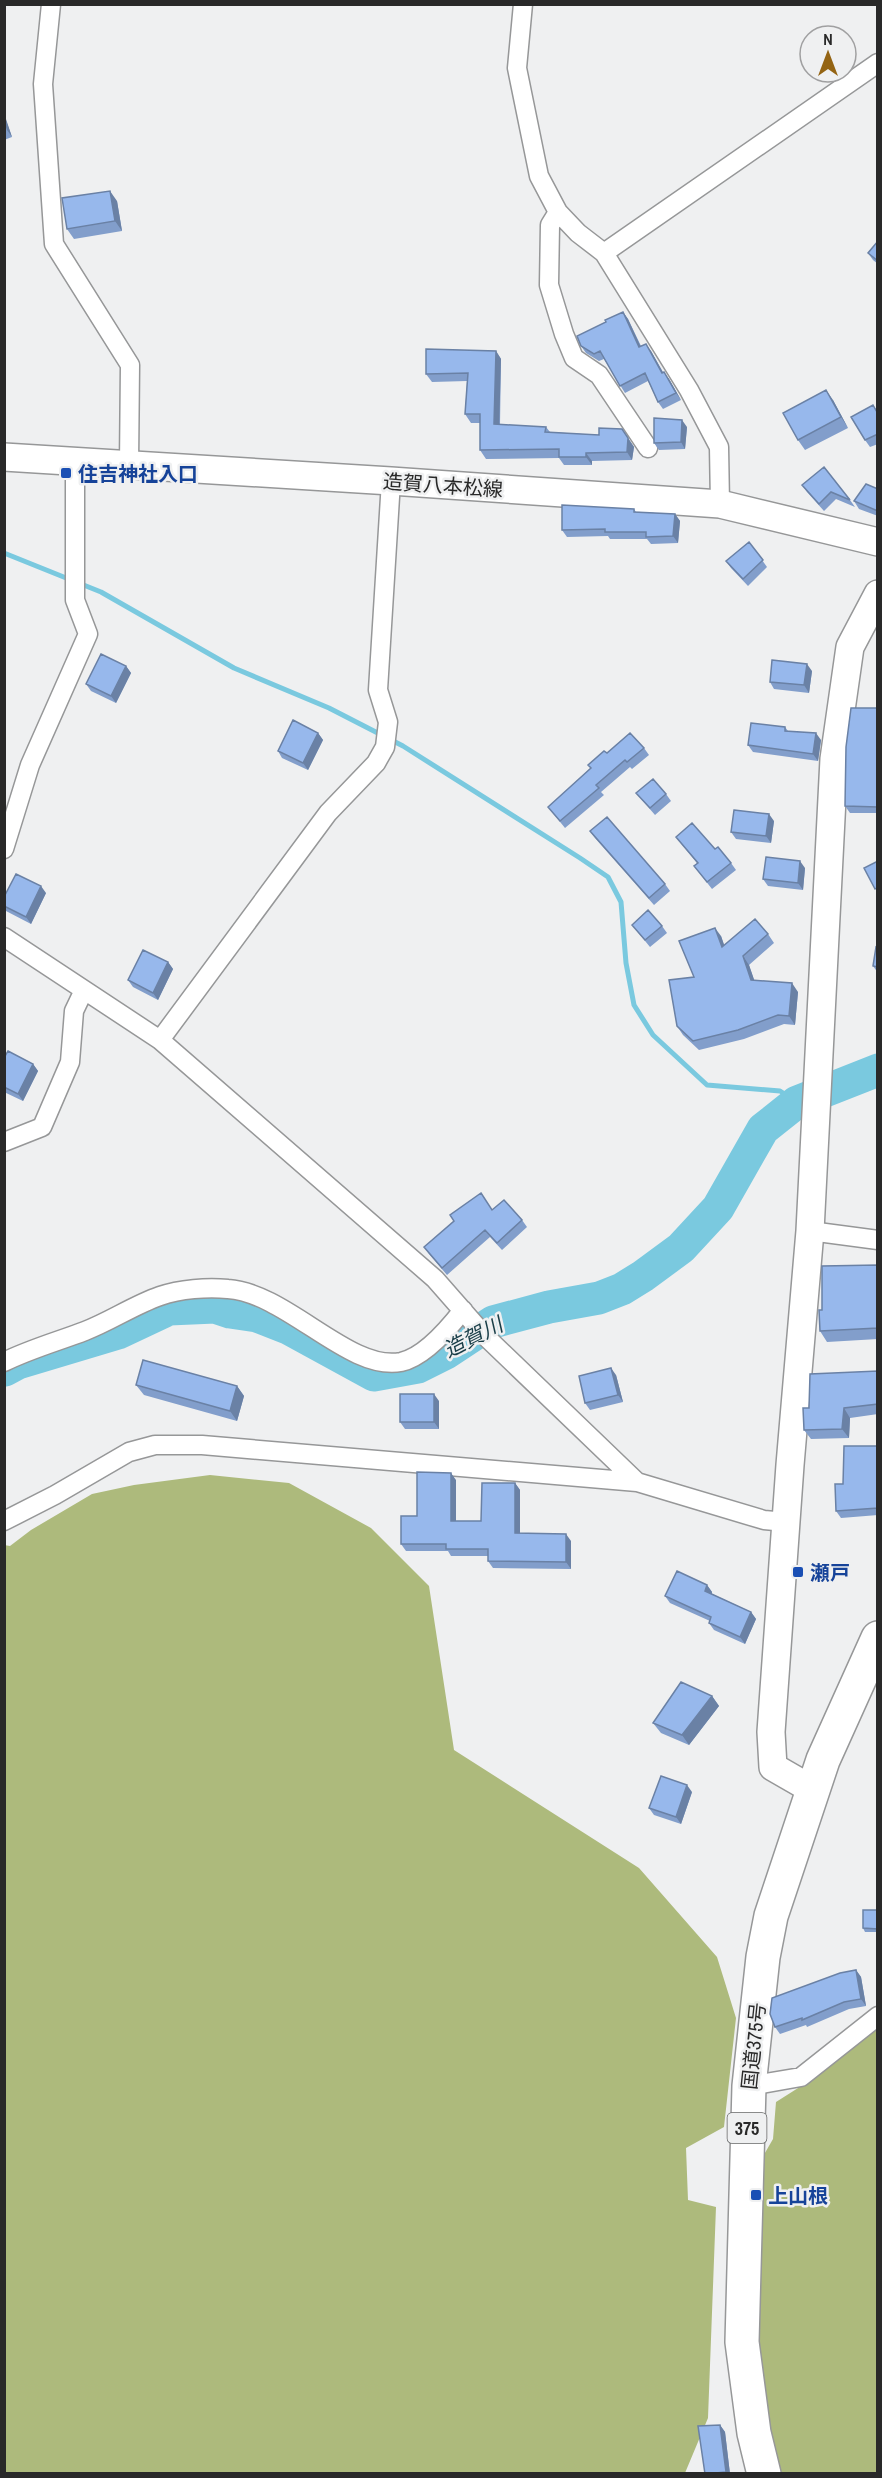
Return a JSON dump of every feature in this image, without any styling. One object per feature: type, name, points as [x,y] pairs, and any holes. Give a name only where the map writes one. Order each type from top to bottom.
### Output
[{"type":"highway","name":"国道375号","points":[[764,2474],[754,2433],[742,2342],[748,2086],[763,1957],[771,1916],[823,1760],[878,1638]]},
{"type":"street","points":[[51,4],[43,84],[54,244],[130,365],[129,464]]},
{"type":"street","points":[[522,4],[517,68],[538,176],[558,212],[578,233],[604,254],[689,390],[719,447],[720,504]]},
{"type":"street","points":[[604,254],[878,63]]},
{"type":"street","points":[[558,212],[550,225],[549,285],[564,334],[574,358],[599,375],[648,448]]},
{"type":"street","name":"造賀八本松線","points":[[4,457],[391,480],[720,504],[878,542]]},
{"type":"street","points":[[4,849],[30,765],[88,634],[75,600],[75,461]]},
{"type":"street","points":[[160,1040],[328,813],[376,763],[385,747],[388,722],[378,690],[391,480]]},
{"type":"street","points":[[813,1790],[773,1767],[771,1732],[810,1231],[834,759],[850,647],[878,594]]},
{"type":"street","points":[[4,937],[160,1040],[435,1279],[485,1336],[637,1482]]},
{"type":"street","points":[[4,1142],[42,1127],[70,1062],[75,1011],[84,990]]},
{"type":"street","points":[[810,1231],[878,1240]]},
{"type":"street","points":[[4,1362],[88,1330],[160,1296],[201,1290],[248,1291],[268,1300],[351,1350],[376,1362],[402,1362],[427,1348],[467,1315]]},
{"type":"street","points":[[4,1521],[55,1495],[129,1452],[154,1445],[202,1445],[637,1482],[764,1520],[786,1522]]},
{"type":"street","points":[[748,2086],[801,2078],[878,2016]]},
{"type":"green space","points":[[210,1475],[289,1483],[371,1528],[429,1586],[454,1750],[639,1868],[717,1957],[736,2018],[724,2127],[686,2148],[688,2200],[716,2207],[708,2418],[685,2473],[5,2473],[4,1545],[10,1546],[31,1530],[92,1494],[134,1485]]},
{"type":"green space","points":[[877,2028],[877,2473],[766,2473],[758,2447],[758,2165],[773,2139],[776,2102],[806,2083]]},
{"type":"building","points":[[110,191],[115,221],[67,229],[62,198]]},
{"type":"building","points":[[878,241],[878,261],[868,253]]},
{"type":"building","points":[[623,312],[639,347],[646,344],[676,393],[658,402],[645,373],[620,386],[600,351],[594,354],[581,346],[577,336]]},
{"type":"building","points":[[426,349],[496,351],[494,424],[546,427],[545,432],[599,435],[599,428],[622,429],[628,438],[627,452],[586,453],[586,457],[559,457],[559,449],[480,450],[480,414],[465,414],[468,373],[426,374]]},
{"type":"building","points":[[826,390],[841,417],[798,440],[783,413]]},
{"type":"building","points":[[873,405],[878,414],[878,434],[865,440],[851,417]]},
{"type":"building","points":[[654,418],[682,420],[681,442],[654,443]]},
{"type":"building","points":[[824,467],[850,500],[831,492],[819,504],[802,485]]},
{"type":"building","points":[[866,484],[878,489],[878,511],[854,501]]},
{"type":"building","points":[[562,505],[675,514],[673,536],[646,537],[646,532],[605,532],[605,529],[562,530]]},
{"type":"building","points":[[749,542],[763,560],[743,579],[726,561]]},
{"type":"building","points":[[101,654],[126,666],[111,696],[86,684]]},
{"type":"building","points":[[772,660],[807,664],[804,685],[770,682]]},
{"type":"building","points":[[851,708],[878,708],[878,807],[845,806],[846,747]]},
{"type":"building","points":[[293,720],[318,733],[303,763],[278,751]]},
{"type":"building","points":[[751,723],[785,727],[785,731],[816,733],[813,754],[748,745]]},
{"type":"building","points":[[630,733],[644,748],[627,762],[625,760],[596,785],[599,788],[560,821],[548,807],[591,768],[588,765],[604,751],[607,753]]},
{"type":"building","points":[[653,779],[666,794],[650,808],[636,793]]},
{"type":"building","points":[[734,810],[769,814],[766,836],[731,832]]},
{"type":"building","points":[[607,817],[665,884],[649,898],[590,831]]},
{"type":"building","points":[[692,823],[715,849],[718,847],[731,863],[707,882],[694,866],[698,863],[676,837]]},
{"type":"building","points":[[766,857],[800,861],[798,883],[763,879]]},
{"type":"building","points":[[878,861],[878,887],[875,889],[864,868]]},
{"type":"building","points":[[16,874],[41,886],[26,917],[4,906],[4,897]]},
{"type":"building","points":[[648,910],[662,926],[645,940],[632,925]]},
{"type":"building","points":[[755,919],[768,934],[743,956],[751,980],[792,983],[789,1016],[778,1015],[738,1030],[693,1041],[677,1026],[669,980],[694,977],[679,941],[715,928],[722,947]]},
{"type":"building","points":[[876,947],[878,948],[878,967],[873,966]]},
{"type":"building","points":[[143,950],[168,962],[153,993],[128,980]]},
{"type":"building","points":[[8,1051],[33,1064],[18,1094],[4,1087],[4,1058]]},
{"type":"building","points":[[481,1193],[492,1210],[504,1200],[522,1220],[497,1243],[485,1230],[442,1268],[424,1247],[454,1221],[450,1215]]},
{"type":"building","points":[[878,1265],[878,1328],[820,1331],[822,1266]]},
{"type":"building","points":[[143,1360],[237,1386],[230,1411],[136,1385]]},
{"type":"building","points":[[611,1368],[618,1395],[585,1403],[579,1376]]},
{"type":"building","points":[[878,1371],[878,1404],[844,1408],[842,1429],[804,1430],[803,1408],[809,1408],[810,1374]]},
{"type":"building","points":[[400,1394],[434,1394],[434,1422],[400,1422]]},
{"type":"building","points":[[844,1446],[878,1446],[878,1508],[836,1511],[835,1484],[843,1484]]},
{"type":"building","points":[[417,1472],[451,1473],[451,1521],[481,1521],[482,1483],[515,1483],[515,1533],[566,1534],[566,1562],[488,1561],[488,1549],[446,1549],[446,1544],[401,1544],[401,1516],[417,1516]]},
{"type":"building","points":[[677,1571],[707,1585],[705,1591],[751,1612],[740,1637],[709,1623],[711,1617],[665,1596]]},
{"type":"building","points":[[681,1682],[712,1696],[682,1735],[653,1723]]},
{"type":"building","points":[[661,1776],[687,1785],[676,1817],[649,1808]]},
{"type":"building","points":[[863,1910],[878,1910],[878,1929],[863,1928]]},
{"type":"building","points":[[856,1970],[861,1999],[844,2002],[802,2020],[802,2018],[775,2027],[770,2014],[772,1998],[840,1973]]},
{"type":"building","points":[[720,2425],[726,2472],[705,2474],[698,2426]]},
{"type":"waterway","points":[[4,553],[101,592],[234,668],[329,708],[403,746],[608,877],[621,902],[626,963],[634,1005],[653,1035],[707,1085],[780,1091],[797,1102]]},
{"type":"waterway","name":"造賀川","points":[[5,1370],[18,1363],[118,1333],[169,1309],[215,1307],[257,1316],[288,1328],[374,1375],[418,1367],[446,1353],[493,1322],[549,1307],[599,1298],[622,1289],[643,1276],[681,1248],[718,1208],[763,1129],[797,1102],[878,1070]]},
{"type":"place","name":"住吉神社入口","points":[[66,473]]},
{"type":"place","name":"瀬戸","points":[[798,1572]]},
{"type":"place","name":"上山根","points":[[756,2195]]}]
